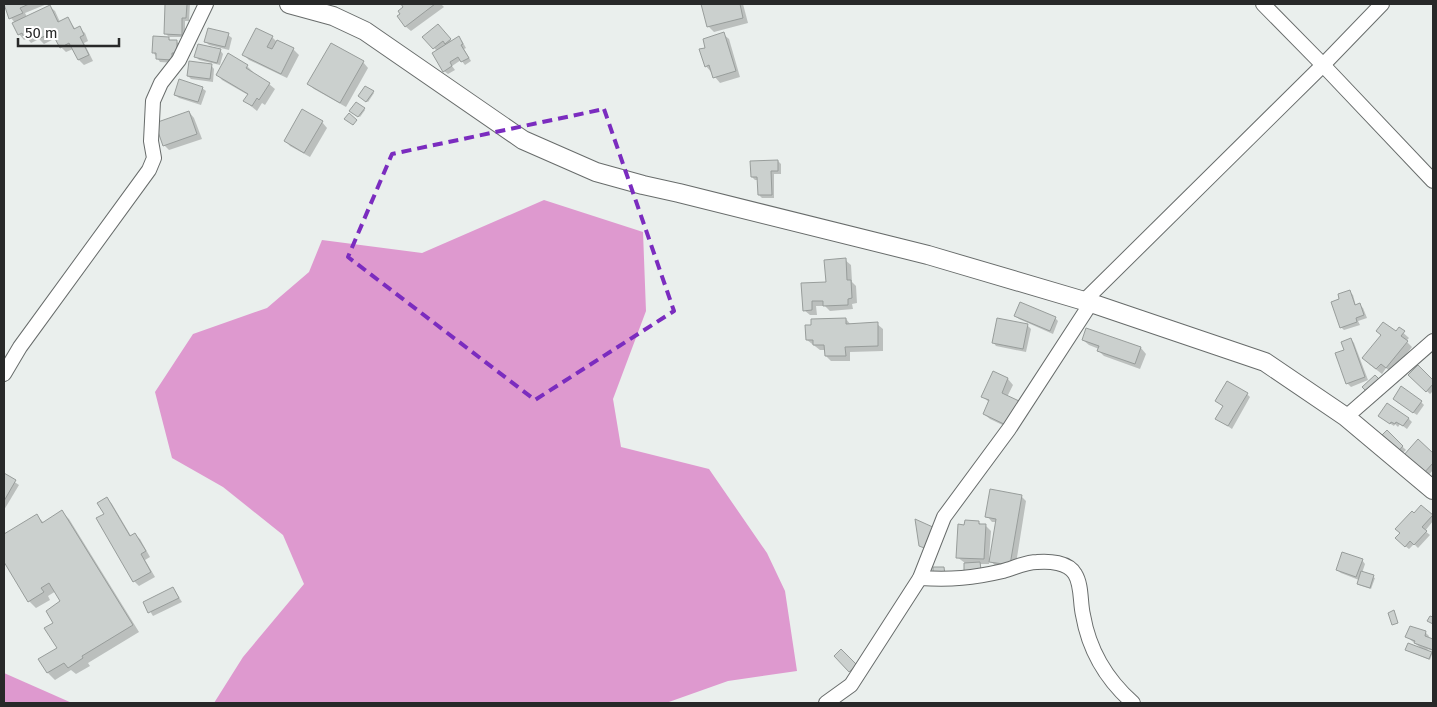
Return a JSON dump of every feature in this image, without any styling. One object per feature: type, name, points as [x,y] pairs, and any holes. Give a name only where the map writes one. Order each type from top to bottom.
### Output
[{"type":"street","points":[[4,374],[20,347],[148,170],[154,158],[151,141],[153,101],[160,83],[179,60],[206,4]]},
{"type":"street","points":[[289,4],[333,16],[366,31],[523,140],[596,172],[928,255],[1087,302],[1265,362],[1346,417],[1433,490]]},
{"type":"street","points":[[1263,4],[1433,182]]},
{"type":"street","points":[[826,703],[851,685],[920,578],[944,517],[1009,429],[1087,302],[1382,4]]},
{"type":"street","points":[[1346,417],[1433,341]]},
{"type":"street","points":[[920,578],[949,580],[974,578],[1036,562],[1062,564],[1075,573],[1083,616],[1092,647],[1105,673],[1120,692],[1133,703]]},
{"type":"highlighted area","points":[[604,109],[674,311],[535,400],[348,257],[392,154]]},
{"type":"shaded area","points":[[544,200],[643,232],[646,311],[613,399],[621,447],[709,469],[767,553],[785,591],[797,671],[728,681],[666,703],[214,703],[243,657],[304,584],[283,535],[223,487],[172,458],[155,392],[193,334],[267,308],[309,272],[322,240],[422,253]]},
{"type":"shaded area","points":[[4,673],[72,703],[4,703]]},
{"type":"building","points":[[4,4],[29,4],[20,8],[23,13],[9,19]]},
{"type":"building","points":[[165,4],[187,4],[186,18],[182,18],[182,35],[164,34]]},
{"type":"building","points":[[401,4],[435,4],[405,27],[397,16],[400,14],[398,11],[403,7]]},
{"type":"building","points":[[701,4],[740,4],[743,18],[707,27]]},
{"type":"building","points":[[50,5],[58,22],[68,17],[74,29],[80,26],[84,35],[80,37],[89,55],[78,60],[69,43],[60,48],[52,33],[38,39],[35,33],[25,39],[22,33],[18,35],[12,23]]},
{"type":"building","points":[[438,24],[451,39],[445,44],[443,41],[433,49],[422,37]]},
{"type":"building","points":[[208,28],[229,33],[225,47],[204,42]]},
{"type":"building","points":[[256,28],[273,36],[267,47],[272,49],[277,40],[294,48],[281,74],[242,55]]},
{"type":"building","points":[[724,32],[736,71],[713,78],[709,65],[705,67],[699,49],[705,48],[703,39]]},
{"type":"building","points":[[153,36],[169,37],[169,40],[177,40],[177,53],[172,53],[172,60],[156,59],[156,53],[152,53]]},
{"type":"building","points":[[459,36],[463,44],[461,45],[469,58],[461,62],[458,57],[450,62],[452,66],[443,72],[432,53]]},
{"type":"building","points":[[331,43],[364,61],[340,103],[307,84]]},
{"type":"building","points":[[198,44],[221,49],[217,63],[194,57]]},
{"type":"building","points":[[228,53],[248,65],[246,68],[270,83],[259,100],[257,98],[252,106],[243,101],[248,94],[216,75]]},
{"type":"building","points":[[189,61],[212,64],[210,79],[187,76]]},
{"type":"building","points":[[179,79],[203,87],[198,102],[174,95]]},
{"type":"building","points":[[365,86],[374,91],[366,102],[358,96]]},
{"type":"building","points":[[356,102],[365,108],[358,117],[349,111]]},
{"type":"building","points":[[302,109],[323,121],[304,153],[284,141]]},
{"type":"building","points":[[189,111],[197,134],[163,146],[155,123]]},
{"type":"building","points":[[349,113],[357,120],[353,125],[344,119]]},
{"type":"building","points":[[778,160],[778,171],[771,171],[772,195],[758,195],[757,177],[751,177],[750,161]]},
{"type":"building","points":[[846,258],[847,280],[851,280],[852,298],[848,299],[848,305],[823,306],[823,301],[812,301],[812,310],[803,311],[801,283],[826,282],[824,260]]},
{"type":"building","points":[[1350,290],[1355,305],[1360,303],[1364,315],[1356,318],[1357,322],[1340,328],[1331,302],[1339,299],[1338,294]]},
{"type":"building","points":[[1020,302],[1056,317],[1050,331],[1014,316]]},
{"type":"building","points":[[846,318],[846,324],[878,322],[878,346],[845,347],[846,356],[825,356],[824,345],[813,345],[813,340],[806,340],[805,325],[811,325],[811,319]]},
{"type":"building","points":[[997,318],[1028,324],[1023,349],[992,343]]},
{"type":"building","points":[[1383,322],[1396,331],[1399,327],[1405,331],[1401,336],[1408,341],[1386,368],[1381,364],[1376,369],[1362,358],[1381,335],[1376,331]]},
{"type":"building","points":[[1086,328],[1141,347],[1135,364],[1097,351],[1099,346],[1082,340]]},
{"type":"building","points":[[1351,338],[1365,377],[1346,384],[1335,353],[1344,350],[1341,342]]},
{"type":"building","points":[[1418,365],[1433,380],[1433,384],[1426,392],[1408,375]]},
{"type":"building","points":[[993,371],[1008,378],[1002,393],[1019,401],[1008,426],[983,414],[989,400],[981,397]]},
{"type":"building","points":[[1375,375],[1381,381],[1366,391],[1362,387]]},
{"type":"building","points":[[1227,381],[1248,393],[1228,426],[1215,419],[1223,406],[1215,401]]},
{"type":"building","points":[[1401,386],[1422,401],[1413,413],[1393,399]]},
{"type":"building","points":[[1387,403],[1409,418],[1403,426],[1396,422],[1395,424],[1391,422],[1390,424],[1378,416]]},
{"type":"building","points":[[1387,430],[1403,446],[1394,456],[1377,440]]},
{"type":"building","points":[[1418,439],[1433,453],[1433,463],[1423,474],[1403,456]]},
{"type":"building","points":[[4,473],[16,480],[4,501]]},
{"type":"building","points":[[990,489],[1022,495],[1010,565],[989,562],[996,519],[985,517]]},
{"type":"building","points":[[107,497],[130,536],[135,533],[146,551],[141,554],[151,572],[133,582],[96,518],[104,514],[97,503]]},
{"type":"building","points":[[1421,505],[1433,515],[1422,527],[1427,531],[1414,545],[1410,541],[1405,547],[1395,538],[1400,533],[1395,529],[1412,511],[1414,513]]},
{"type":"building","points":[[62,510],[133,625],[82,656],[83,658],[68,668],[64,663],[47,673],[38,659],[57,648],[44,628],[53,623],[46,611],[60,601],[49,583],[41,588],[44,592],[28,602],[4,562],[4,534],[37,514],[42,523]]},
{"type":"building","points":[[915,519],[935,528],[927,549],[919,546]]},
{"type":"building","points":[[965,520],[979,521],[979,524],[986,524],[984,559],[956,558],[958,524],[964,525]]},
{"type":"building","points":[[1342,552],[1363,559],[1356,577],[1336,570]]},
{"type":"building","points":[[980,562],[981,570],[964,571],[964,563]]},
{"type":"building","points":[[933,567],[944,567],[945,575],[933,575]]},
{"type":"building","points":[[1361,571],[1374,575],[1370,588],[1357,584]]},
{"type":"building","points":[[173,587],[179,598],[148,613],[143,602]]},
{"type":"building","points":[[1394,610],[1398,623],[1392,625],[1388,613]]},
{"type":"building","points":[[1430,616],[1433,617],[1433,624],[1427,621]]},
{"type":"building","points":[[1410,626],[1426,631],[1425,636],[1433,639],[1433,650],[1414,643],[1415,641],[1405,637]]},
{"type":"building","points":[[1408,643],[1432,652],[1429,659],[1405,650]]},
{"type":"building","points":[[841,649],[857,665],[849,672],[834,656]]}]
